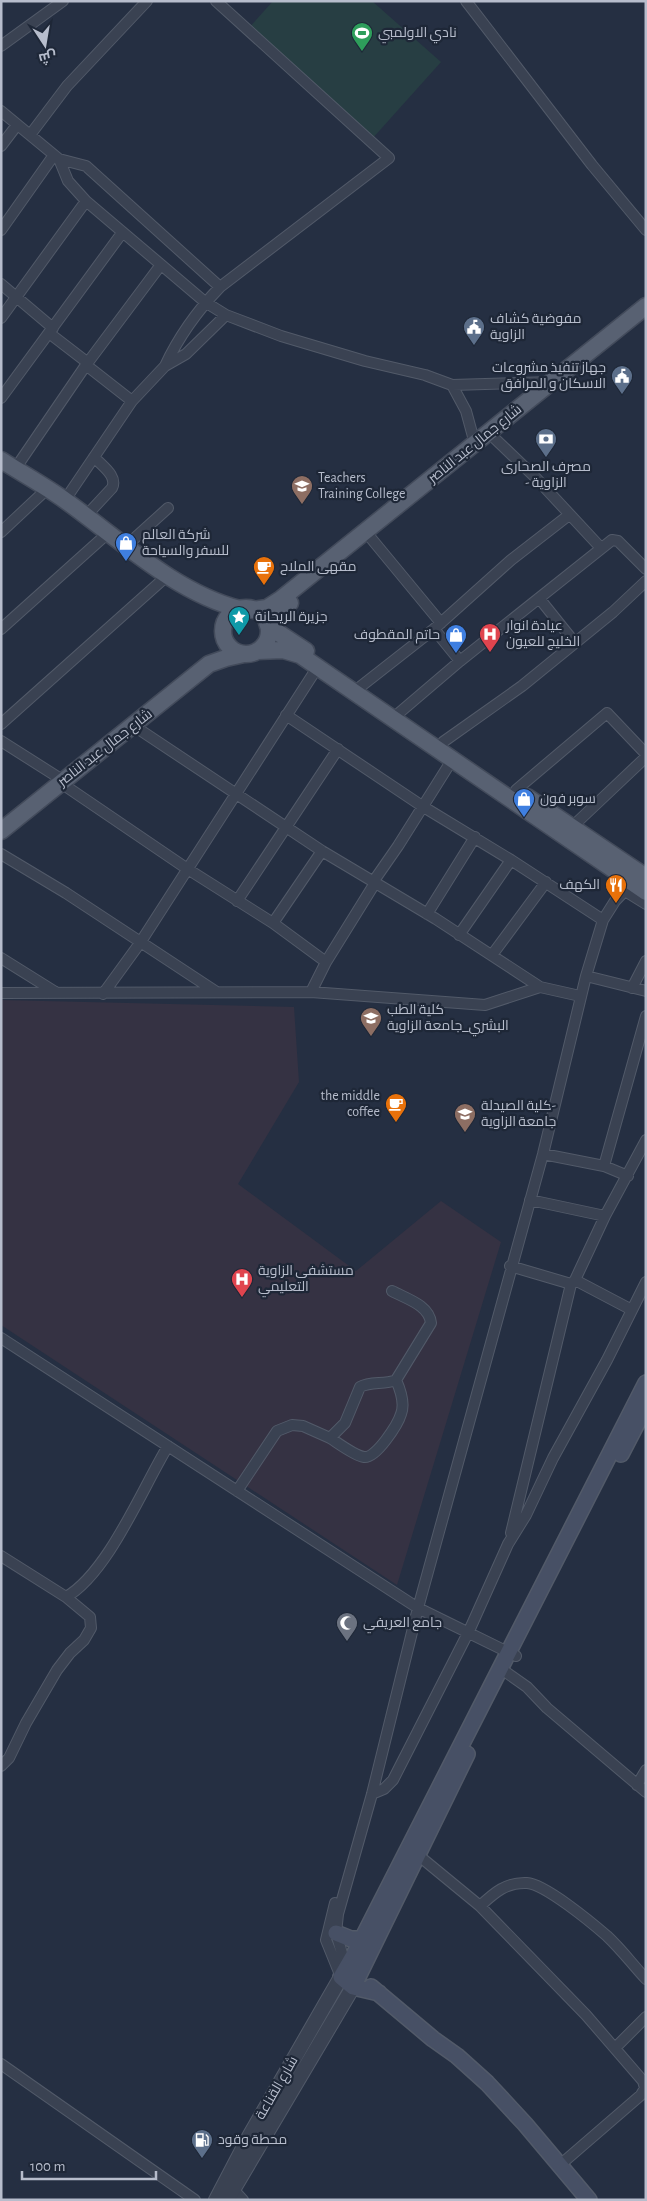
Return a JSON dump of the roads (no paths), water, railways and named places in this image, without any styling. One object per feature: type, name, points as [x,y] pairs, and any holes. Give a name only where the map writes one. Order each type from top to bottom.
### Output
[{"type":"main road","name":"شارع جمال عبد الناصر","points":[[267,624],[646,306]]},
{"type":"main road","name":"شارع جمال عبد الناصر","points":[[557,382],[646,317]]},
{"type":"main road","name":"شارع جمال عبد الناصر","points":[[247,609],[267,608],[281,599],[475,444],[491,435]]},
{"type":"main road","points":[[1,460],[65,500],[126,546],[197,594],[212,611],[231,649],[250,653],[263,646],[267,638],[267,624]]},
{"type":"main road","points":[[197,594],[260,614],[267,624],[293,642],[572,826],[639,881]]},
{"type":"main road","points":[[290,603],[286,623],[293,642]]},
{"type":"main road","points":[[223,634],[228,617],[247,609]]},
{"type":"main road","name":"شارع جمال عبد الناصر","points":[[1,832],[209,664],[218,652],[223,634]]},
{"type":"main road","name":"شارع جمال عبد الناصر","points":[[209,664],[226,658],[274,649],[300,655],[452,760],[639,881]]},
{"type":"main road","points":[[589,2200],[525,2124],[487,2083],[457,2056],[433,2039],[379,1993],[356,1983],[343,1972],[504,1670],[646,1383]]},
{"type":"main road","points":[[512,1654],[646,1406]]},
{"type":"main road","points":[[356,1983],[504,1670]]},
{"type":"main road","points":[[336,1932],[350,1939],[362,1939]]},
{"type":"street","points":[[1,46],[63,1]]},
{"type":"street","points":[[30,135],[67,86],[147,1]]},
{"type":"street","points":[[65,500],[132,401],[165,366],[182,333],[205,302],[220,287],[389,158],[216,1]]},
{"type":"street","points":[[466,1],[592,164],[646,230]]},
{"type":"street","points":[[1,111],[56,157],[68,181],[86,201],[160,266],[205,302],[226,314],[312,346],[425,375],[452,385],[557,382]]},
{"type":"street","points":[[1,146],[17,125]]},
{"type":"street","points":[[56,157],[86,166],[220,287]]},
{"type":"street","points":[[1,230],[56,157]]},
{"type":"street","points":[[1,318],[86,201]]},
{"type":"street","points":[[1,398],[122,232]]},
{"type":"street","points":[[15,469],[87,364],[160,266]]},
{"type":"street","points":[[1,284],[18,297],[87,364],[132,401]]},
{"type":"street","points":[[165,366],[186,354],[226,314]]},
{"type":"street","points":[[452,385],[466,411],[475,444]]},
{"type":"street","points":[[491,435],[536,477],[601,548]]},
{"type":"street","points":[[86,516],[112,488],[114,483],[113,477],[94,456]]},
{"type":"street","points":[[1,532],[47,489]]},
{"type":"street","points":[[126,546],[168,508]]},
{"type":"street","points":[[360,687],[438,626],[511,560],[569,515]]},
{"type":"street","points":[[1,629],[108,532]]},
{"type":"street","points":[[370,538],[438,626],[460,661]]},
{"type":"street","points":[[399,713],[460,661],[614,539],[646,569]]},
{"type":"street","points":[[1,724],[168,575]]},
{"type":"street","points":[[443,742],[522,686],[646,582]]},
{"type":"street","points":[[539,598],[575,643]]},
{"type":"street","points":[[103,994],[140,943],[186,868],[317,668]]},
{"type":"street","points":[[516,790],[607,713],[646,755],[572,826]]},
{"type":"street","points":[[286,715],[422,806],[475,837],[603,920]]},
{"type":"street","points":[[134,726],[322,851],[427,914],[540,987],[580,996]]},
{"type":"street","points":[[1,741],[186,868],[273,924],[326,962]]},
{"type":"street","points":[[237,901],[338,749]]},
{"type":"street","points":[[311,992],[326,962],[374,882],[452,760]]},
{"type":"street","points":[[427,914],[475,837]]},
{"type":"street","points":[[273,924],[322,851]]},
{"type":"street","points":[[1,854],[66,893],[216,992]]},
{"type":"street","points":[[459,934],[511,860]]},
{"type":"street","points":[[343,1972],[336,1932],[338,1914],[372,1794],[418,1608],[510,1266],[543,1154],[580,996],[603,920],[615,901],[639,881],[646,904]]},
{"type":"street","points":[[492,956],[546,882]]},
{"type":"street","points":[[1,958],[58,993]]},
{"type":"street","points":[[632,988],[646,961]]},
{"type":"street","points":[[586,976],[646,991]]},
{"type":"street","points":[[1,993],[311,992],[484,1005],[540,987]]},
{"type":"street","points":[[604,1166],[646,1016]]},
{"type":"street","points":[[508,1544],[573,1282],[605,1216],[646,1140]]},
{"type":"street","points":[[543,1154],[604,1166],[628,1176]]},
{"type":"street","points":[[530,1200],[605,1216]]},
{"type":"street","points":[[510,1266],[573,1282],[632,1310]]},
{"type":"street","points":[[372,1794],[384,1790],[393,1780],[469,1631],[508,1544],[526,1515],[553,1458],[646,1282]]},
{"type":"street","points":[[330,1438],[345,1423],[360,1387],[396,1380],[431,1323],[430,1314],[424,1308],[392,1291]]},
{"type":"street","points":[[1,1338],[418,1608],[469,1631],[512,1654]]},
{"type":"street","points":[[237,1491],[277,1431],[292,1426],[303,1426],[330,1438],[364,1457],[371,1457],[377,1452],[402,1413],[401,1392],[396,1380]]},
{"type":"street","points":[[66,1597],[76,1591],[92,1576],[126,1521],[168,1446]]},
{"type":"street","points":[[1,1556],[66,1597],[90,1617],[91,1628],[84,1640],[70,1652],[56,1670],[9,1758],[1,1766]]},
{"type":"street","points":[[504,1670],[527,1687],[547,1708],[646,1792]]},
{"type":"street","points":[[637,1785],[646,1770]]},
{"type":"street","points":[[418,1855],[480,1906],[586,2015],[643,2081],[645,2088],[641,2095],[560,2165]]},
{"type":"street","points":[[343,1972],[326,1940],[333,1907],[352,1866]]},
{"type":"street","points":[[480,1906],[498,1890],[512,1884],[529,1883],[555,1896],[608,1937],[646,1979]]},
{"type":"street","name":"شارع القناعة","points":[[216,2200],[250,2135],[343,1972]]},
{"type":"street","name":"شارع القناعة","points":[[230,2194],[356,1983]]},
{"type":"street","points":[[615,2048],[646,2017]]},
{"type":"street","points":[[1,2064],[195,2200]]},
{"type":"street","points":[[230,2194],[243,2200]]},
{"type":"place","name":"نادي الاولمبي","points":[[362,52]]},
{"type":"place","name":"مفوضية كشاف الزاوية","points":[[474,346]]},
{"type":"place","name":"جهاز تنفيذ مشروعات الاسكان و المرافق","points":[[622,395]]},
{"type":"place","name":"مصرف الصحارى - الزاوية","points":[[546,458]]},
{"type":"place","name":"Teachers Training College","points":[[302,505]]},
{"type":"place","name":"شركة العالم للسفر والسياحة","points":[[126,562]]},
{"type":"place","name":"مقهى الملاح","points":[[264,586]]},
{"type":"place","name":"جزيرة الريحانة","points":[[239,636]]},
{"type":"place","name":"عيادة انوار الخليج للعيون","points":[[490,653]]},
{"type":"place","name":"حاتم المقطوف","points":[[456,654]]},
{"type":"place","name":"سوبر فون","points":[[524,818]]},
{"type":"place","name":"الكهف","points":[[616,904]]},
{"type":"place","name":"كلية الطب البشري_جامعة الزاوية","points":[[371,1037]]},
{"type":"place","name":"the middle coffee","points":[[396,1123]]},
{"type":"place","name":"كلية الصيدلة- جامعة الزاوية","points":[[465,1133]]},
{"type":"place","name":"مستشفى الزاوية التعليمي","points":[[242,1298]]},
{"type":"place","name":"جامع العريفي","points":[[347,1642]]},
{"type":"place","name":"محطة وقود","points":[[202,2159]]}]
